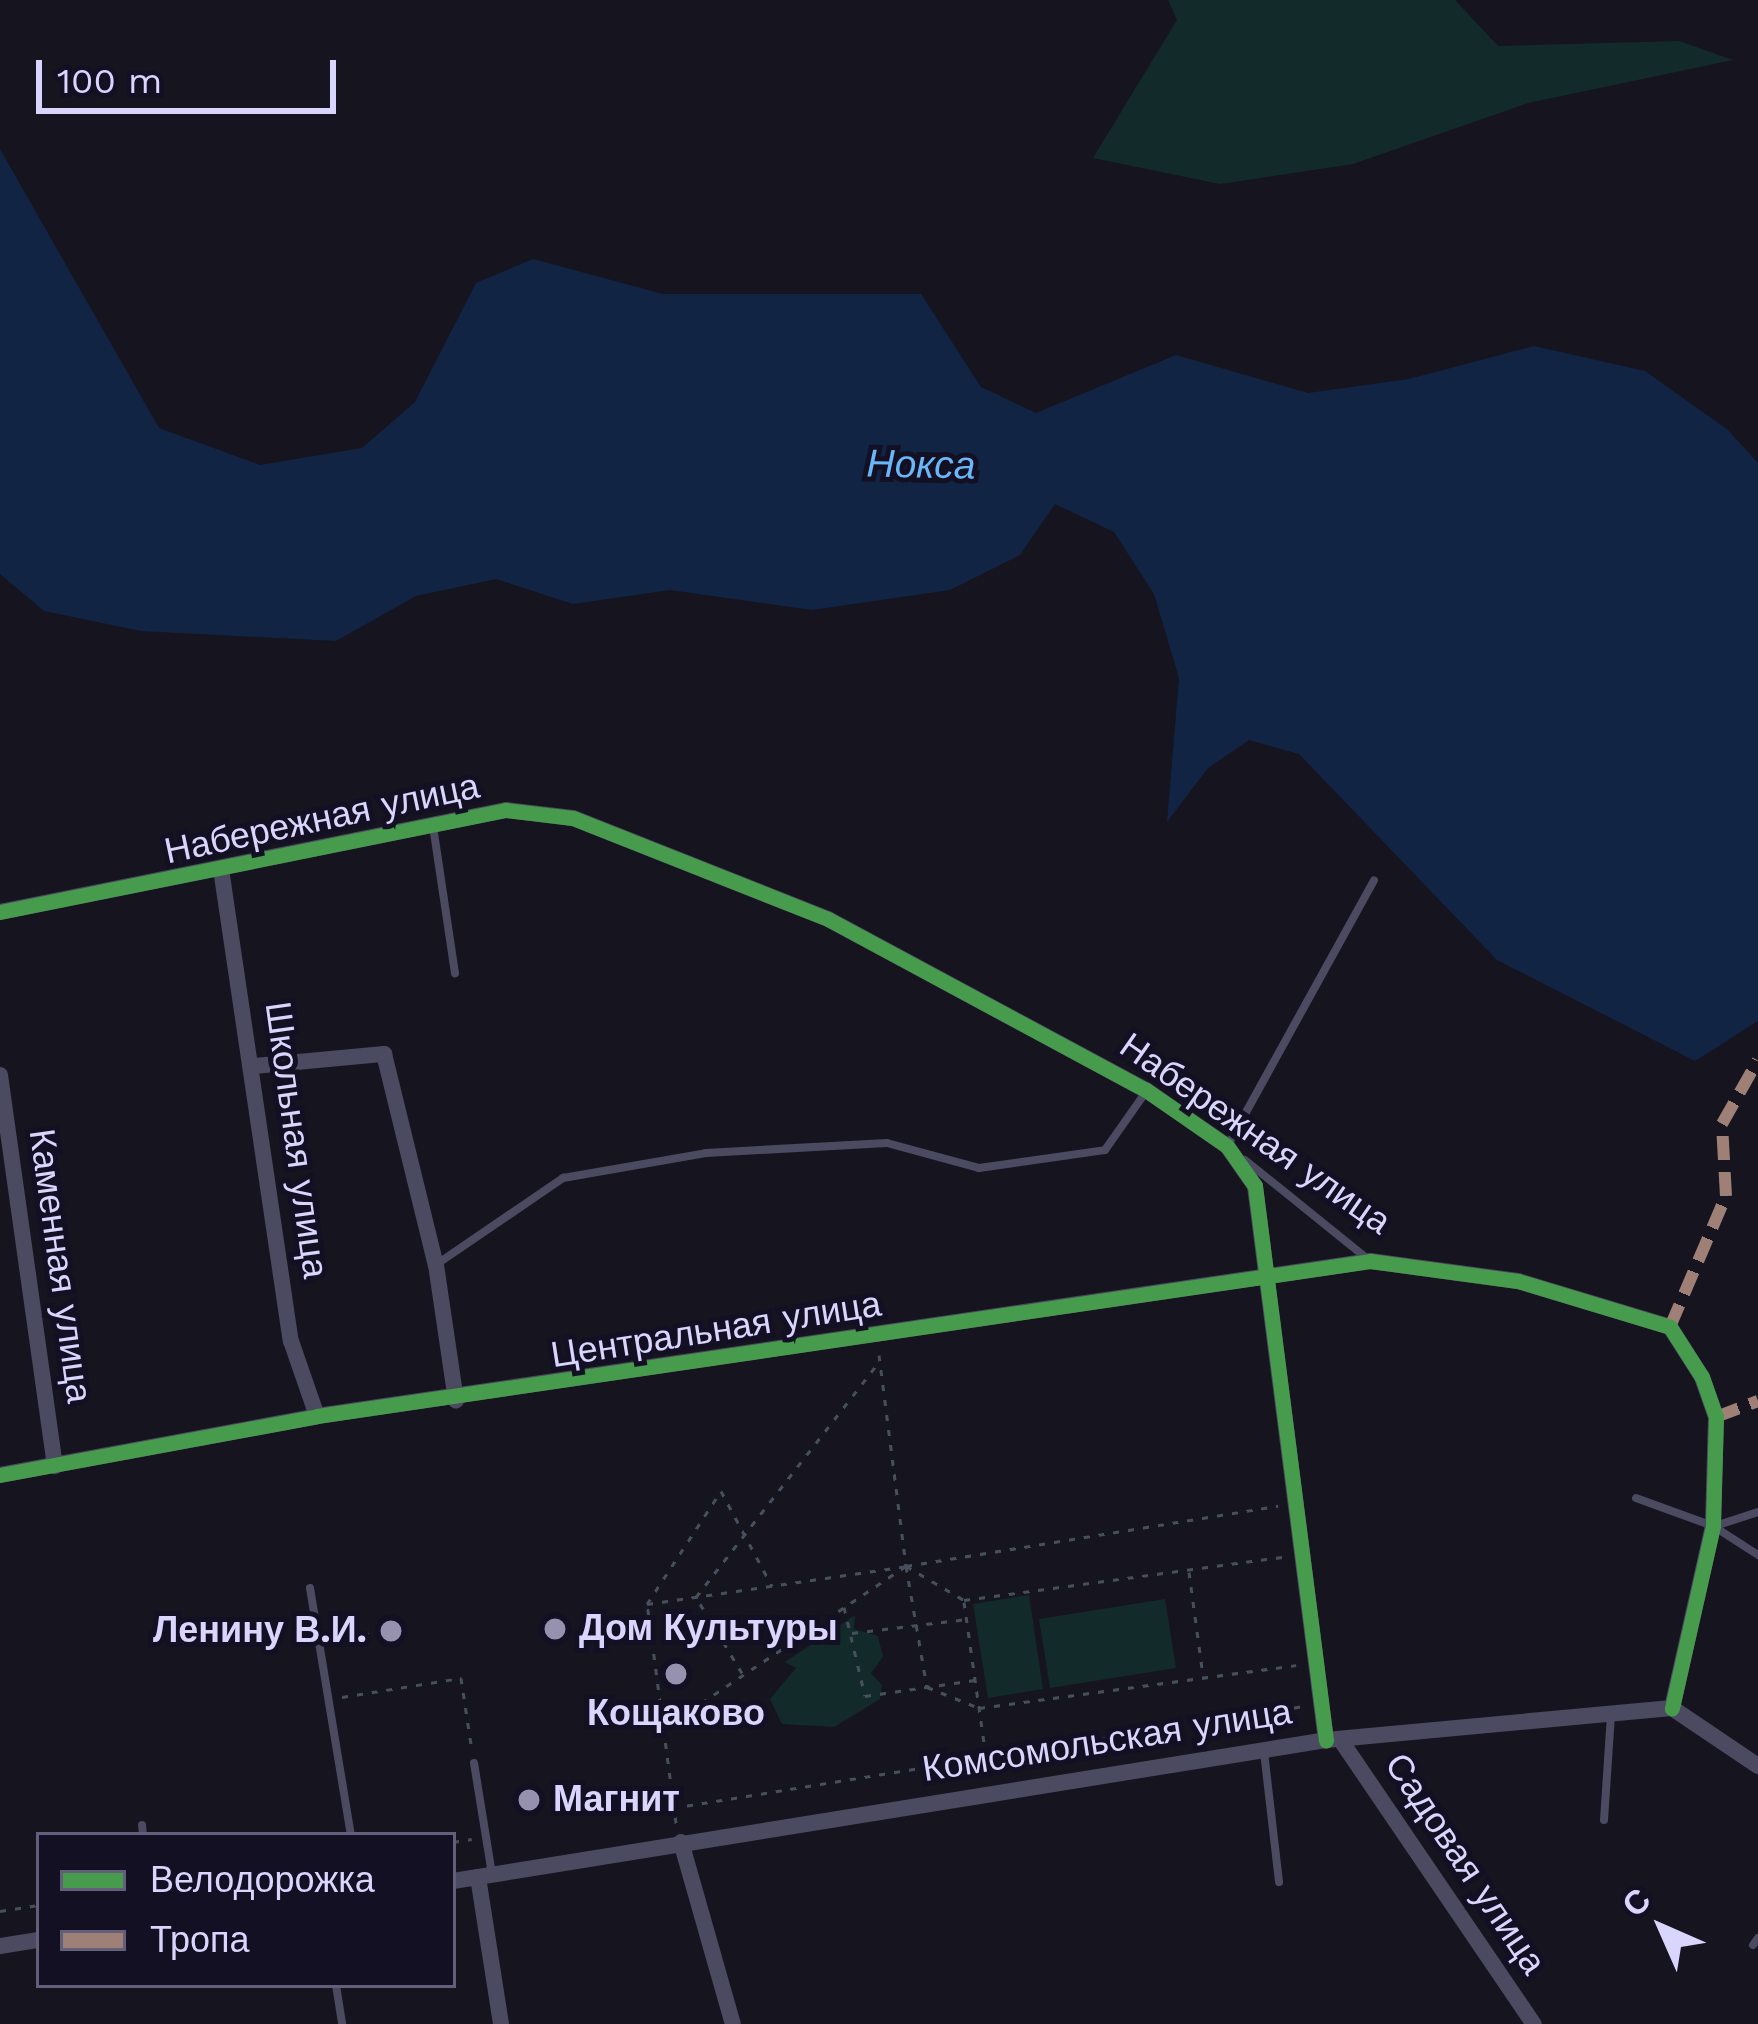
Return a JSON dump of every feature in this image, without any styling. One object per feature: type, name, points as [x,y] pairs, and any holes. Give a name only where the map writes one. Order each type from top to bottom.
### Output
[{"type":"street","name":"Набережная улица","points":[[0,912],[506,810],[573,818],[828,919],[1146,1090],[1227,1146]]},
{"type":"street","name":"Школьная улица","points":[[221,869],[254,1066],[291,1341],[317,1416]]},
{"type":"street","points":[[254,1066],[384,1054],[436,1265],[456,1401]]},
{"type":"street","name":"Каменная улица","points":[[0,1075],[55,1466]]},
{"type":"street","points":[[1227,1146],[1255,1186],[1271,1274],[1322,1703],[1334,1741]]},
{"type":"street","name":"Набережная улица","points":[[1370,1261],[1518,1281],[1670,1327],[1716,1417],[1713,1526],[1672,1708]]},
{"type":"street","name":"Центральная улица","points":[[0,1475],[317,1416],[456,1401],[1370,1261]]},
{"type":"street","points":[[1672,1708],[1758,1766]]},
{"type":"street","name":"Комсомольская улица","points":[[456,1881],[1264,1750],[1672,1708]]},
{"type":"street","name":"Садовая улица","points":[[1334,1741],[1534,2024]]},
{"type":"street","points":[[681,1842],[733,2024]]},
{"type":"street","points":[[485,1876],[501,2024]]},
{"type":"street","points":[[0,1946],[36,1940]]},
{"type":"lane","points":[[432,824],[455,973]]},
{"type":"lane","points":[[1227,1146],[1374,880]]},
{"type":"lane","points":[[436,1265],[563,1178],[706,1154],[887,1143],[980,1168],[1105,1150],[1146,1090]]},
{"type":"lane","name":"Набережная улица","points":[[1227,1146],[1370,1261]]},
{"type":"lane","points":[[1636,1498],[1713,1526],[1758,1555]]},
{"type":"lane","points":[[1713,1526],[1758,1512]]},
{"type":"lane","points":[[310,1588],[351,1832]]},
{"type":"lane","points":[[1604,1820],[1611,1714]]},
{"type":"lane","points":[[1264,1750],[1279,1882]]},
{"type":"lane","points":[[474,1763],[486,1837],[485,1876]]},
{"type":"lane","points":[[336,1988],[342,2024]]},
{"type":"path","points":[[877,1336],[906,1566],[928,1687]]},
{"type":"path","points":[[696,1597],[880,1360]]},
{"type":"path","points":[[681,1842],[672,1808],[647,1604],[721,1491],[772,1586]]},
{"type":"path","points":[[647,1604],[1298,1503]]},
{"type":"path","points":[[906,1566],[964,1600],[1304,1554]]},
{"type":"path","points":[[664,1728],[906,1566]]},
{"type":"path","points":[[1189,1570],[1204,1678]]},
{"type":"path","points":[[696,1597],[743,1675]]},
{"type":"path","points":[[964,1600],[986,1757]]},
{"type":"path","points":[[844,1607],[865,1696],[975,1680]]},
{"type":"path","points":[[850,1633],[967,1619]]},
{"type":"path","points":[[319,1641],[391,1631]]},
{"type":"path","points":[[928,1687],[979,1708],[1317,1662]]},
{"type":"path","points":[[329,1699],[460,1678],[474,1763]]},
{"type":"path","points":[[672,1808],[1322,1703]]},
{"type":"path","points":[[456,1842],[486,1837]]},
{"type":"path","points":[[0,1911],[36,1905]]},
{"type":"green space","points":[[1168,0],[1455,0],[1498,46],[1679,41],[1733,60],[1528,103],[1353,164],[1220,184],[1093,158],[1177,20]]},
{"type":"green space","points":[[1029,1595],[1043,1689],[988,1698],[973,1604]]},
{"type":"green space","points":[[1165,1599],[1176,1668],[1050,1688],[1039,1619]]},
{"type":"green space","points":[[855,1615],[854,1629],[878,1636],[883,1657],[871,1673],[882,1685],[880,1699],[834,1727],[782,1724],[770,1699],[796,1668],[785,1662]]},
{"type":"water","name":"Нокса","points":[[0,149],[159,428],[260,465],[362,448],[415,402],[476,283],[533,259],[663,294],[921,294],[981,387],[1036,413],[1176,355],[1308,393],[1409,379],[1534,346],[1645,371],[1728,430],[1758,463],[1758,1021],[1695,1061],[1497,960],[1299,754],[1249,740],[1208,768],[1167,822],[1179,678],[1154,594],[1114,532],[1055,504],[1020,555],[950,590],[812,610],[670,590],[573,604],[496,579],[416,596],[336,641],[141,631],[44,611],[0,574]]},
{"type":"marked path","points":[[1670,1327],[1726,1196],[1722,1124],[1758,1060]]},
{"type":"marked path","points":[[1716,1417],[1758,1401]]},
{"type":"cycle path","points":[[0,912],[506,810],[573,818],[828,919],[1146,1090],[1227,1146],[1255,1186],[1326,1740]]},
{"type":"cycle path","points":[[0,1475],[317,1416],[1370,1261],[1518,1281],[1670,1327],[1702,1377],[1716,1417],[1713,1526],[1672,1708]]},
{"type":"place","name":"Дом Культуры","points":[[555,1629]]},
{"type":"place","name":"Ленину В.И.","points":[[391,1631]]},
{"type":"place","name":"Кощаково","points":[[676,1674]]},
{"type":"place","name":"Магнит","points":[[529,1800]]}]
